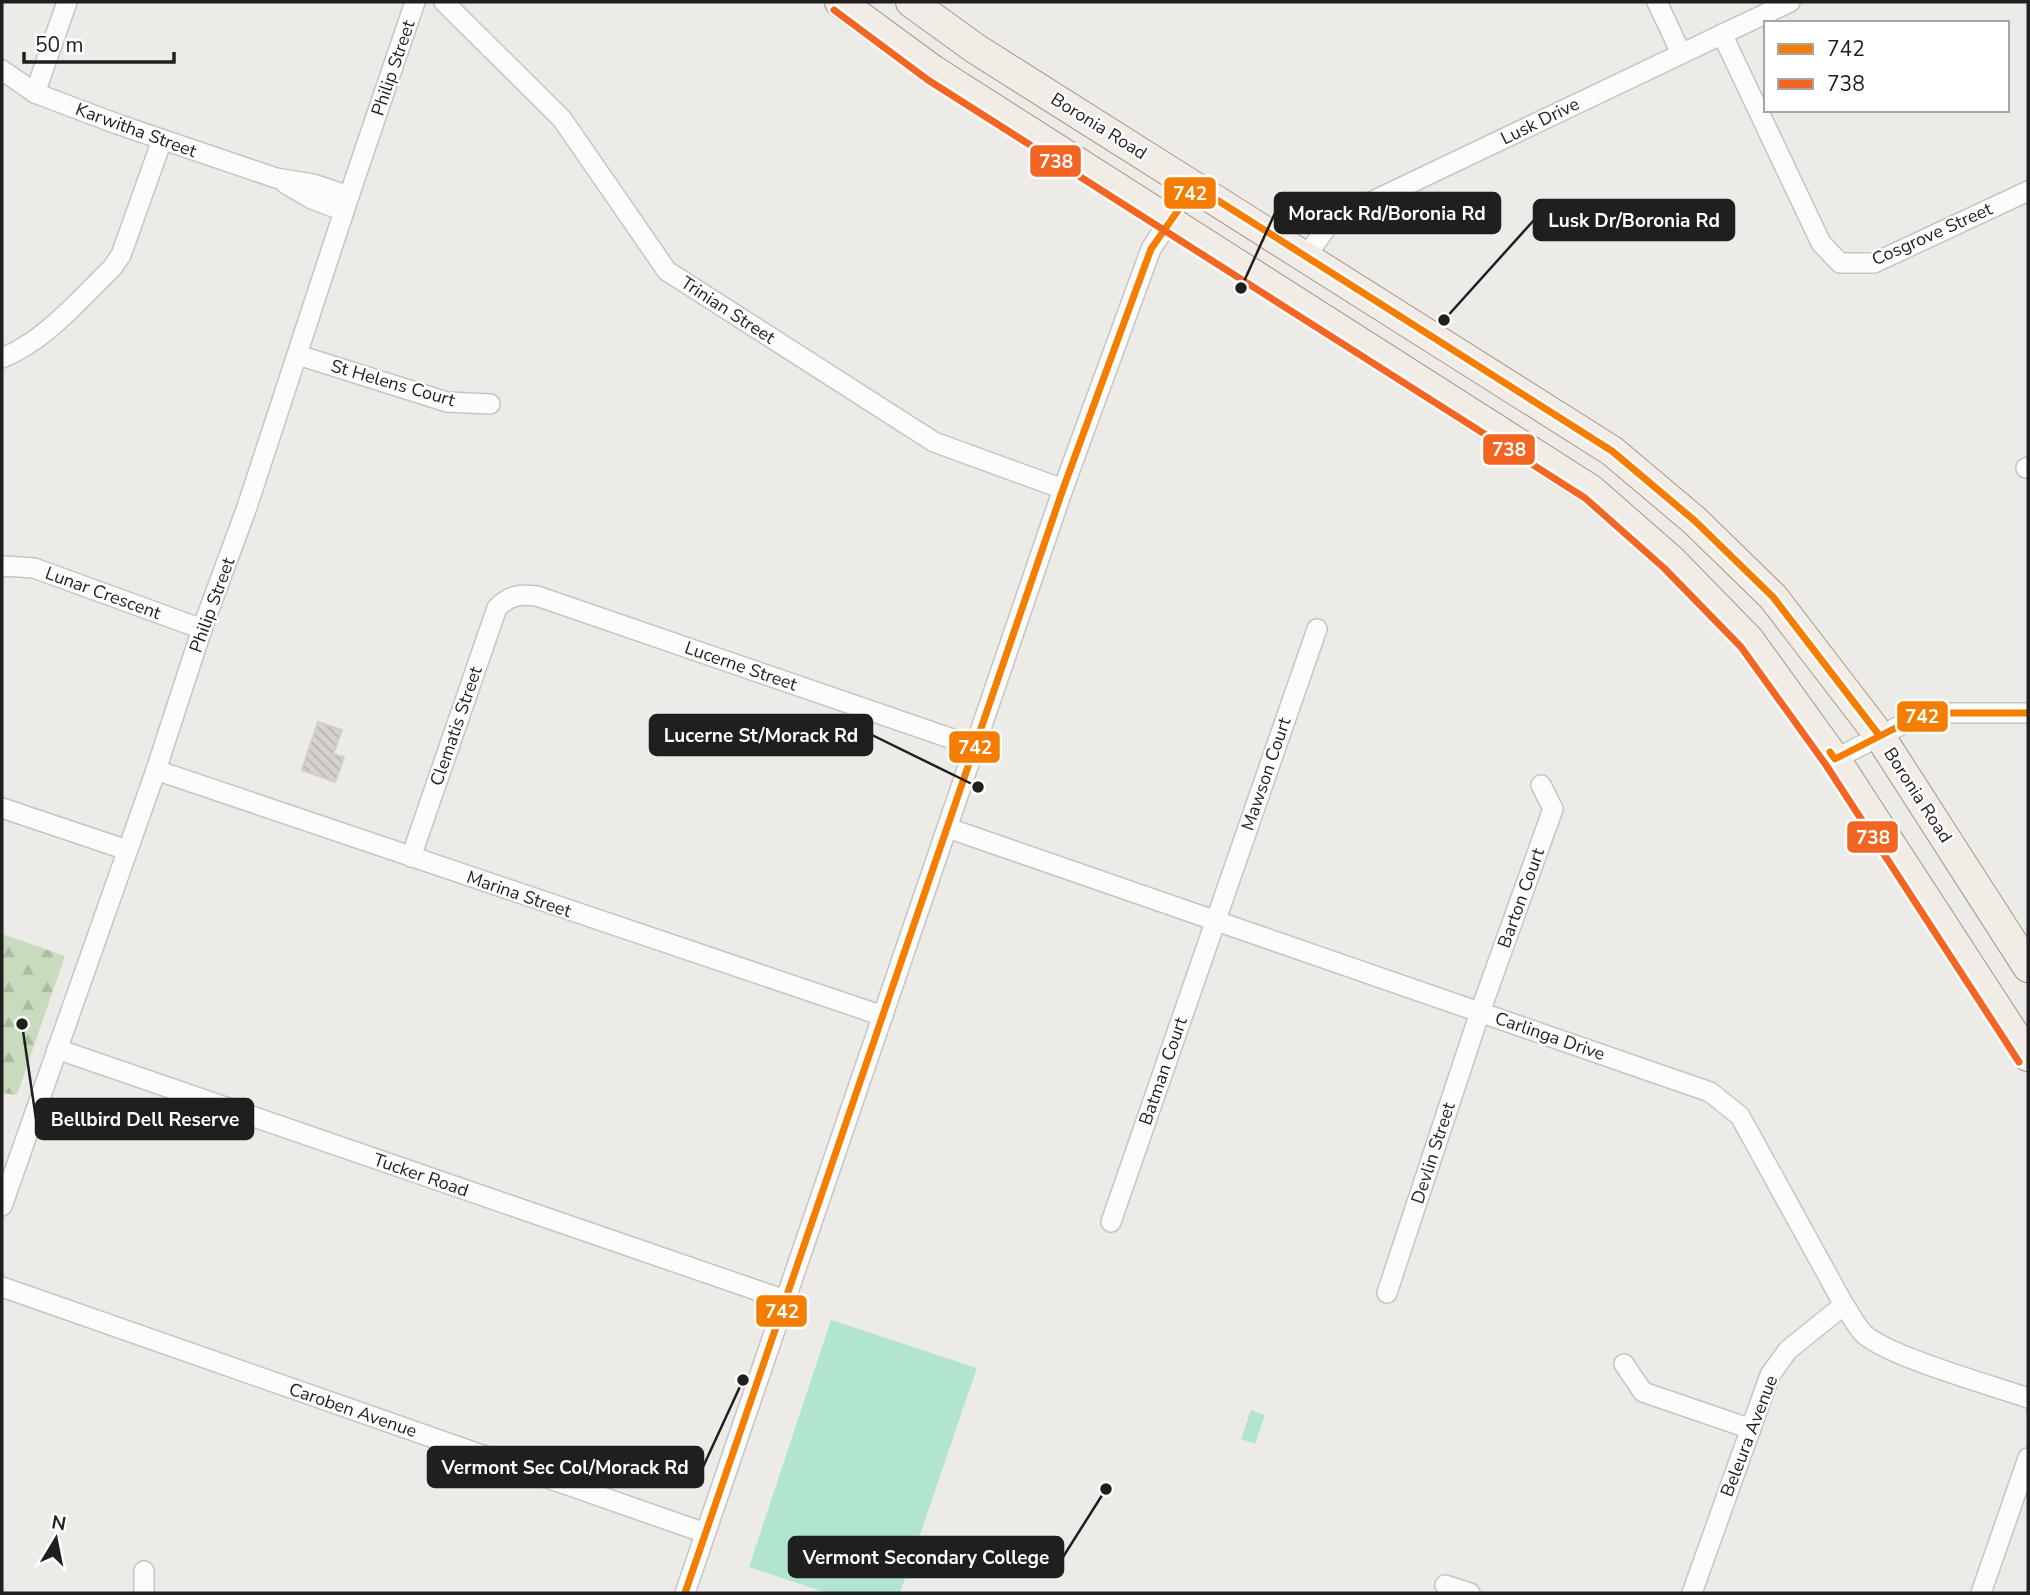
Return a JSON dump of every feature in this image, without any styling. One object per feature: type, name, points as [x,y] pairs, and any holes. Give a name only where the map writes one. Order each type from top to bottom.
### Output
[{"type":"main road","points":[[840,2],[934,71],[1591,490],[1671,560],[1749,640],[1835,759],[2028,1056]]},
{"type":"main road","name":"Boronia Road","points":[[911,2],[976,49],[1622,460],[1695,521],[1773,597],[1879,735],[2028,967]]},
{"type":"main road","points":[[1170,220],[1195,186]]},
{"type":"main road","points":[[1284,294],[1306,258]]},
{"type":"street","points":[[35,93],[67,2]]},
{"type":"street","name":"Philip Street","points":[[2,1206],[156,770],[202,629],[247,507],[415,2]]},
{"type":"street","name":"Trinian Street","points":[[444,2],[562,119],[667,271],[934,442],[1063,489]]},
{"type":"street","points":[[1657,2],[1681,53]]},
{"type":"street","name":"Lusk Drive","points":[[1306,258],[1331,221],[1790,2]]},
{"type":"street","name":"Cosgrove Street","points":[[1722,34],[1821,243],[1840,263],[1874,263],[2028,191]]},
{"type":"street","name":"Karwitha Street","points":[[2,70],[8,77],[35,93],[276,178],[313,184],[346,203]]},
{"type":"street","points":[[2,358],[35,340],[112,268],[121,255],[162,140]]},
{"type":"street","points":[[685,1593],[1063,489],[1151,249],[1170,220]]},
{"type":"street","name":"St Helens Court","points":[[298,355],[447,402],[490,404]]},
{"type":"street","name":"Lunar Crescent","points":[[2,568],[5,565],[34,568],[202,629]]},
{"type":"street","name":"Lucerne Street","points":[[506,599],[519,594],[537,596],[976,747]]},
{"type":"street","name":"Clematis Street","points":[[411,857],[497,608],[506,599]]},
{"type":"street","name":"Mawson Court","points":[[1214,920],[1317,629]]},
{"type":"street","points":[[1835,759],[1917,717],[1947,713],[2028,713]]},
{"type":"street","name":"Marina Street","points":[[156,770],[883,1016]]},
{"type":"street","name":"Barton Court","points":[[1480,1012],[1553,809],[1541,785]]},
{"type":"street","points":[[2,808],[127,850]]},
{"type":"street","name":"Carlinga Drive","points":[[948,828],[1710,1092],[1741,1116],[1844,1305],[1863,1333],[1879,1345],[2028,1398]]},
{"type":"street","name":"Batman Court","points":[[1111,1222],[1214,920]]},
{"type":"street","name":"Devlin Street","points":[[1387,1293],[1480,1012]]},
{"type":"street","name":"Tucker Road","points":[[57,1049],[785,1300]]},
{"type":"street","name":"Caroben Avenue","points":[[2,1287],[705,1534]]},
{"type":"street","name":"Beleura Avenue","points":[[1692,1593],[1770,1375],[1788,1350],[1844,1305]]},
{"type":"street","points":[[1624,1364],[1643,1392],[1751,1429]]},
{"type":"street","points":[[1981,1593],[2028,1458]]},
{"type":"street","points":[[144,1572],[144,1593]]},
{"type":"street","points":[[1446,1585],[1470,1593]]},
{"type":"green space","points":[[2,934],[65,956],[17,1095],[2,1093]]},
{"type":"green space","points":[[831,1320],[977,1368],[900,1593],[827,1593],[749,1567]]},
{"type":"green space","points":[[1251,1410],[1265,1415],[1255,1444],[1241,1439]]},
{"type":"building","points":[[318,722],[342,730],[333,754],[344,757],[335,782],[302,770]]},
{"type":"transit line","name":"738","points":[[834,10],[928,80],[1585,498],[1664,568],[1741,647],[1826,765],[2019,1062]]},
{"type":"transit line","name":"742","points":[[685,1593],[1063,489],[1151,249],[1195,186],[1612,451],[1695,521],[1773,597],[1879,735]]},
{"type":"transit line","name":"742","points":[[1830,752],[1835,759],[1917,717],[1947,713],[2028,713]]},
{"type":"place","name":"Morack Rd/Boronia Rd","points":[[1241,288]]},
{"type":"place","name":"Lusk Dr/Boronia Rd","points":[[1444,320]]},
{"type":"place","name":"Lucerne St/Morack Rd","points":[[978,787]]},
{"type":"place","name":"Bellbird Dell Reserve","points":[[22,1024]]},
{"type":"place","name":"Vermont Sec Col/Morack Rd","points":[[743,1380]]},
{"type":"place","name":"Vermont Secondary College","points":[[1106,1489]]}]
